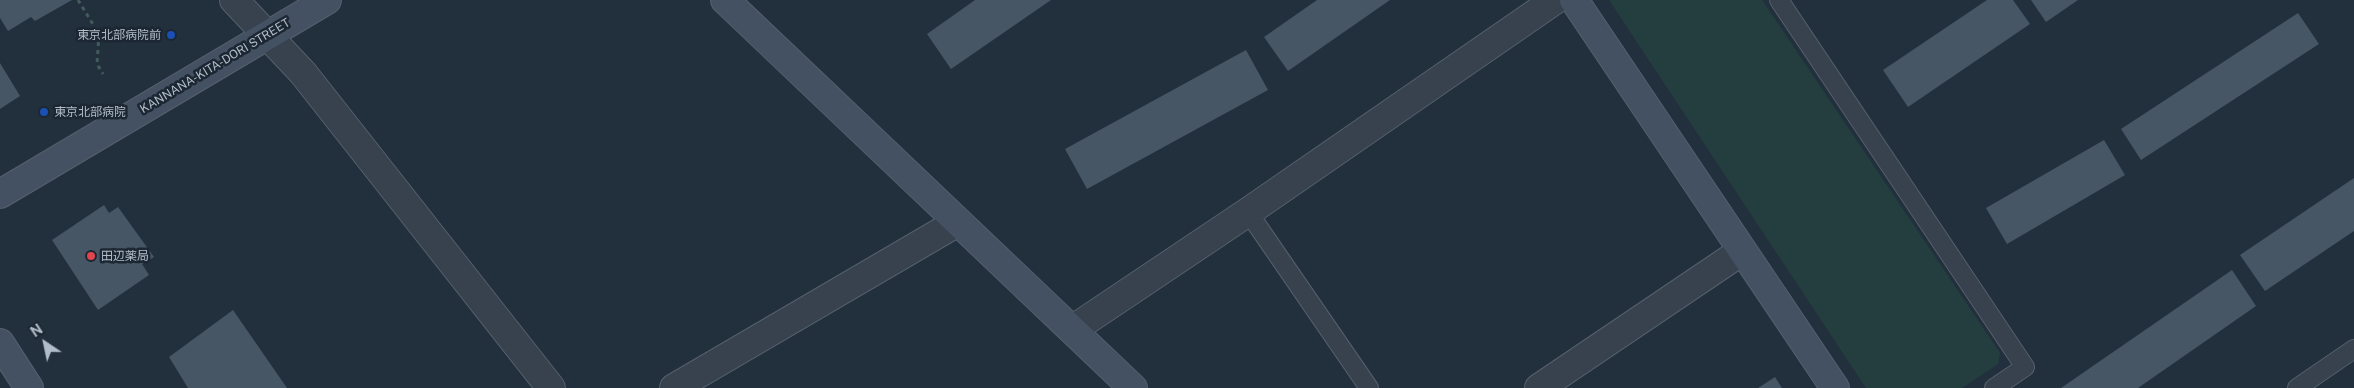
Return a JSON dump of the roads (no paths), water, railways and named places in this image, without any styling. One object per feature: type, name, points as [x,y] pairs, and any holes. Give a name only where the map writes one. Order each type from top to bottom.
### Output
[{"type":"street","points":[[234,0],[303,73],[551,388]]},
{"type":"street","name":"KANNANA-KITA-DORI STREET","points":[[0,194],[327,0]]},
{"type":"street","points":[[725,0],[1133,388]]},
{"type":"street","points":[[1072,330],[1248,212],[1555,0]]},
{"type":"street","points":[[1574,0],[1835,388]]},
{"type":"street","points":[[674,388],[958,222]]},
{"type":"street","points":[[1539,388],[1742,251]]},
{"type":"street","points":[[0,343],[29,388]]},
{"type":"lane","points":[[1779,0],[2025,367],[2003,385]]},
{"type":"lane","points":[[1248,212],[1369,388]]},
{"type":"lane","points":[[2297,388],[2354,349]]},
{"type":"place","name":"東京北部病院前","points":[[171,35]]},
{"type":"place","name":"東京北部病院","points":[[44,112]]},
{"type":"place","name":"田辺薬局","points":[[91,256]]}]
